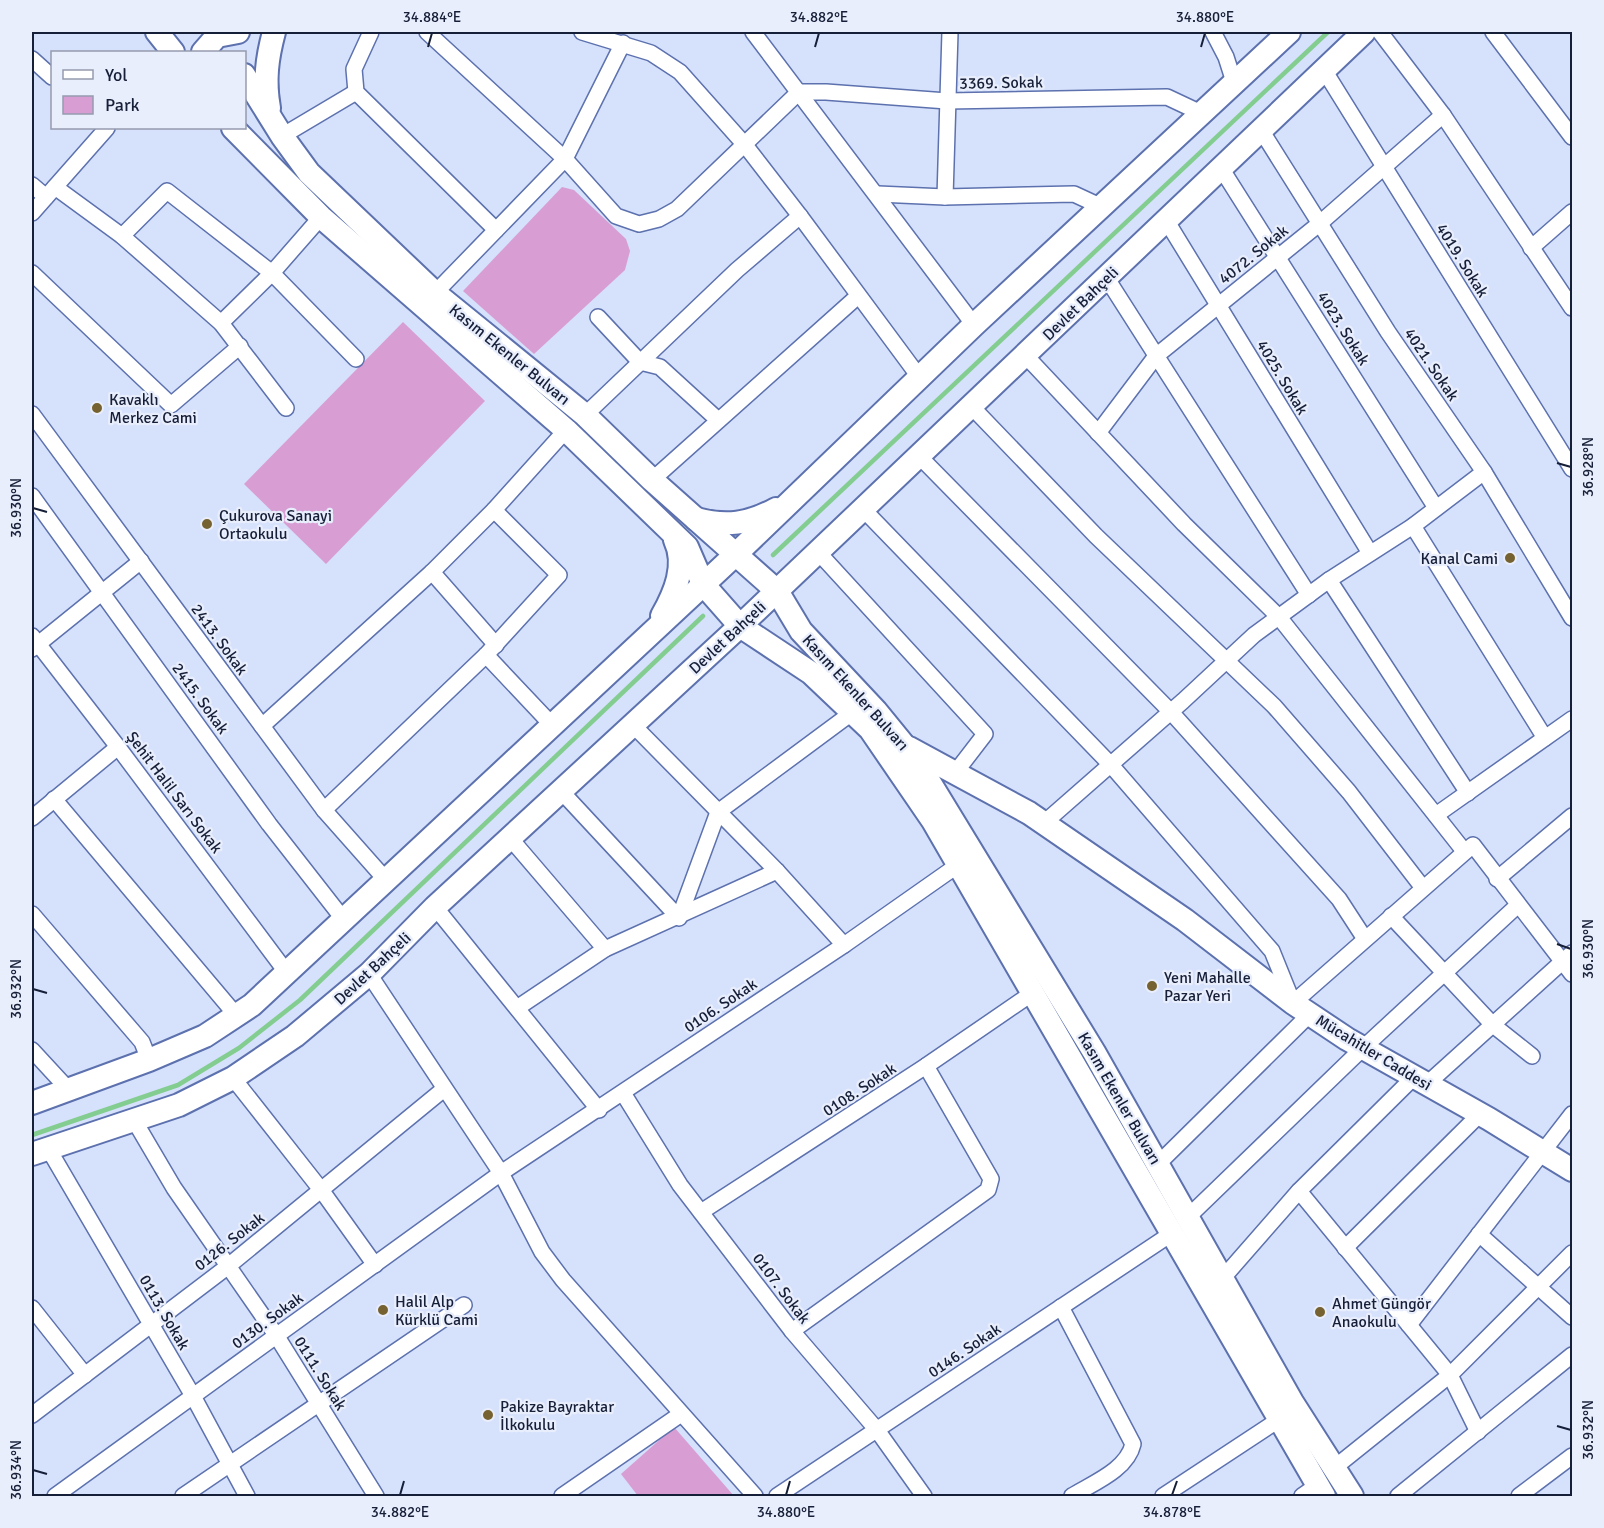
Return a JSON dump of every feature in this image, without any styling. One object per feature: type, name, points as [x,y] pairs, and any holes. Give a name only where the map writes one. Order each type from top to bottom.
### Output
[{"type":"street","points":[[157,32],[172,51]]},
{"type":"street","points":[[270,116],[266,89],[266,61],[274,32]]},
{"type":"street","points":[[371,32],[354,69],[356,92],[496,230]]},
{"type":"street","points":[[427,32],[565,159],[616,216],[639,224],[659,219],[677,209],[799,93]]},
{"type":"street","points":[[582,32],[651,53],[680,72],[745,145],[920,378]]},
{"type":"street","points":[[753,32],[878,194],[974,325]]},
{"type":"street","points":[[945,197],[950,32]]},
{"type":"street","points":[[1213,32],[1227,57],[1234,82]]},
{"type":"street","points":[[32,1103],[149,1060],[205,1036],[252,1005],[735,555],[974,325],[1289,32]]},
{"type":"street","name":"Devlet Bahçeli","points":[[40,1151],[178,1105],[233,1078],[296,1036],[369,974],[435,907],[740,626],[1364,32]]},
{"type":"street","points":[[1380,32],[1443,115],[1572,308]]},
{"type":"street","points":[[1493,32],[1572,136]]},
{"type":"street","points":[[435,293],[565,159],[623,43]]},
{"type":"street","points":[[32,59],[51,76]]},
{"type":"street","points":[[246,76],[266,61]]},
{"type":"street","name":"4019. Sokak","points":[[1324,70],[1572,470]]},
{"type":"street","name":"Kasım Ekenler Bulvarı","points":[[246,79],[282,136],[309,173],[435,293],[585,415],[652,480],[777,591],[801,631],[876,711],[916,760],[1094,1052],[1292,1402],[1352,1497]]},
{"type":"street","points":[[282,136],[356,92]]},
{"type":"street","name":"3369. Sokak","points":[[799,93],[826,92],[947,101],[1167,97],[1201,113]]},
{"type":"street","name":"4072. Sokak","points":[[1098,433],[1156,356],[1319,224],[1443,115]]},
{"type":"street","points":[[32,213],[106,129]]},
{"type":"street","name":"Kasım Ekenler Bulvarı","points":[[234,129],[321,217],[566,430],[687,547],[703,584],[740,626],[811,673],[870,729],[927,812],[1034,992],[1171,1234],[1280,1419],[1315,1493]]},
{"type":"street","name":"4021. Sokak","points":[[1261,130],[1388,332],[1484,472],[1572,618]]},
{"type":"street","name":"4023. Sokak","points":[[1221,168],[1436,508]]},
{"type":"street","points":[[32,185],[50,192],[122,236],[221,323],[286,408]]},
{"type":"street","points":[[122,236],[167,191],[272,273],[356,359]]},
{"type":"street","points":[[878,194],[945,197],[1074,194],[1102,207]]},
{"type":"street","points":[[1532,248],[1572,212]]},
{"type":"street","points":[[585,415],[737,270],[800,216]]},
{"type":"street","points":[[221,323],[272,273],[321,217]]},
{"type":"street","name":"4025. Sokak","points":[[1166,220],[1370,553]]},
{"type":"street","points":[[32,273],[171,405],[240,346]]},
{"type":"street","points":[[1106,277],[1309,595]]},
{"type":"street","points":[[652,480],[858,296]]},
{"type":"street","points":[[598,317],[640,362],[660,368],[718,420]]},
{"type":"street","points":[[1025,355],[1184,525],[1279,617],[1464,851]]},
{"type":"street","points":[[971,406],[1096,536],[1274,706],[1349,792],[1423,888]]},
{"type":"street","name":"2413. Sokak","points":[[32,414],[324,810],[386,880]]},
{"type":"street","points":[[262,726],[432,572],[494,510],[566,430]]},
{"type":"street","points":[[919,456],[1171,712],[1339,899],[1365,939]]},
{"type":"street","points":[[1044,823],[1171,712],[1254,635],[1329,580],[1413,526],[1484,472]]},
{"type":"street","name":"2415. Sokak","points":[[32,496],[269,824],[344,920]]},
{"type":"street","points":[[695,519],[718,525],[734,525],[761,517],[793,499]]},
{"type":"street","points":[[863,509],[1111,765],[1272,951],[1301,1008]]},
{"type":"street","points":[[324,810],[491,650],[559,574],[494,510]]},
{"type":"street","points":[[1413,526],[1545,738]]},
{"type":"street","points":[[656,628],[678,580],[681,552],[670,531]]},
{"type":"street","points":[[818,552],[986,734],[955,773]]},
{"type":"street","points":[[34,643],[141,561]]},
{"type":"street","points":[[432,572],[552,725]]},
{"type":"street","points":[[1329,580],[1468,793]]},
{"type":"street","name":"Şehit Halil Sarı Sokak","points":[[34,643],[118,747],[287,973]]},
{"type":"street","points":[[679,918],[718,812],[853,712]]},
{"type":"street","points":[[1436,815],[1572,719]]},
{"type":"street","points":[[633,725],[777,871],[844,945]]},
{"type":"street","name":"Mücahitler Caddesi","points":[[904,745],[1044,823],[1185,921],[1301,1008],[1363,1048],[1480,1114],[1572,1170]]},
{"type":"street","points":[[32,818],[118,747]]},
{"type":"street","points":[[561,791],[679,918]]},
{"type":"street","points":[[54,799],[236,1015]]},
{"type":"street","points":[[1497,879],[1572,816]]},
{"type":"street","points":[[510,838],[605,949]]},
{"type":"street","points":[[1158,1164],[1365,939],[1473,845],[1518,905],[1569,963],[1421,1080],[1299,1191],[1222,1279]]},
{"type":"street","name":"0106. Sokak","points":[[501,1173],[844,945],[958,865]]},
{"type":"street","points":[[517,1008],[605,949],[679,918],[777,871]]},
{"type":"street","points":[[1188,1217],[1363,1048],[1518,905]]},
{"type":"street","points":[[435,907],[599,1110]]},
{"type":"street","points":[[32,914],[142,1042],[149,1060]]},
{"type":"street","points":[[1391,916],[1493,1025],[1532,1056]]},
{"type":"street","points":[[369,974],[501,1173],[542,1252],[563,1280],[755,1497]]},
{"type":"street","name":"0108. Sokak","points":[[701,1212],[926,1066],[1034,992]]},
{"type":"street","points":[[32,1050],[68,1089]]},
{"type":"street","points":[[792,1331],[988,1190],[992,1179],[926,1066]]},
{"type":"street","points":[[233,1078],[322,1191],[375,1265]]},
{"type":"street","name":"0126. Sokak","points":[[32,1415],[227,1267],[444,1089]]},
{"type":"street","name":"0107. Sokak","points":[[623,1093],[680,1185],[792,1331],[877,1430],[924,1497]]},
{"type":"street","points":[[1346,1248],[1480,1114]]},
{"type":"street","points":[[1409,1325],[1572,1114]]},
{"type":"street","name":"0111. Sokak","points":[[134,1120],[227,1267],[276,1335],[375,1496]]},
{"type":"street","name":"0113. Sokak","points":[[40,1151],[152,1324],[247,1497]]},
{"type":"street","name":"0130. Sokak","points":[[55,1497],[501,1173]]},
{"type":"street","points":[[1299,1191],[1450,1375],[1478,1432]]},
{"type":"street","name":"0146. Sokak","points":[[786,1494],[877,1430],[1171,1234]]},
{"type":"street","points":[[1479,1234],[1572,1317]]},
{"type":"street","points":[[1334,1468],[1450,1375],[1572,1253]]},
{"type":"street","points":[[183,1497],[229,1463],[464,1305]]},
{"type":"street","points":[[1061,1307],[1133,1444],[1131,1453],[1120,1466],[1072,1497]]},
{"type":"street","points":[[32,1309],[85,1375]]},
{"type":"street","points":[[1398,1497],[1572,1355]]},
{"type":"street","points":[[562,1497],[681,1414]]},
{"type":"street","points":[[1163,1497],[1280,1419]]},
{"type":"street","points":[[1519,1497],[1569,1462]]},
{"type":"green space","points":[[562,187],[574,190],[626,239],[630,251],[625,270],[534,354],[463,291]]},
{"type":"green space","points":[[403,322],[485,401],[326,564],[244,484]]},
{"type":"green space","points":[[674,1427],[734,1496],[638,1496],[621,1474]]},
{"type":"waterway","points":[[773,555],[1328,32]]},
{"type":"waterway","points":[[32,1135],[178,1085],[239,1048],[300,1000],[703,616]]},
{"type":"place","name":"Kavaklı Merkez Cami","points":[[97,408]]},
{"type":"place","name":"Çukurova Sanayi Ortaokulu","points":[[207,524]]},
{"type":"place","name":"Kanal Cami","points":[[1510,558]]},
{"type":"place","name":"Yeni Mahalle Pazar Yeri","points":[[1152,986]]},
{"type":"place","name":"Halil Alp Kürklü Cami","points":[[383,1310]]},
{"type":"place","name":"Ahmet Güngör Anaokulu","points":[[1320,1312]]},
{"type":"place","name":"Pakize Bayraktar İlkokulu","points":[[488,1415]]}]
